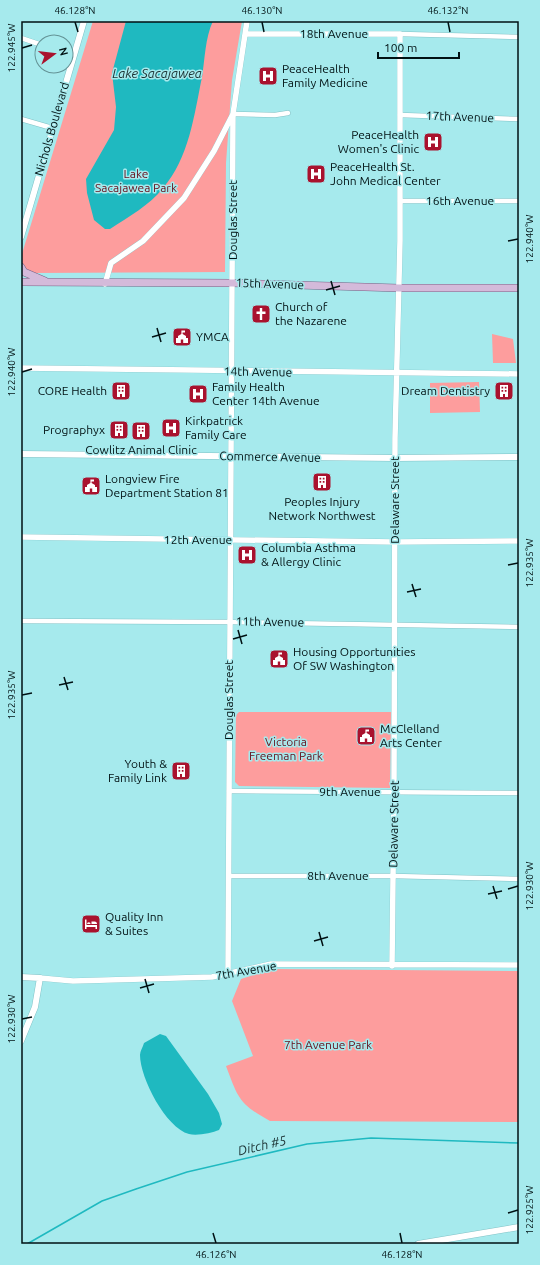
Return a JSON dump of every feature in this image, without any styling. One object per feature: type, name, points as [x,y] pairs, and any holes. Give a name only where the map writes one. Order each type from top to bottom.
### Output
[{"type":"main road","name":"Nichols Boulevard","points":[[74,55],[84,21]]},
{"type":"main road","name":"Nichols Boulevard","points":[[21,237],[68,74]]},
{"type":"main road","points":[[21,267],[24,272],[48,283]]},
{"type":"main road","name":"15th Avenue","points":[[21,282],[105,284],[232,283],[399,288],[519,288]]},
{"type":"main road","name":"Commerce Avenue","points":[[21,454],[395,458],[519,457]]},
{"type":"main road","name":"7th Avenue","points":[[21,977],[40,978]]},
{"type":"main road","points":[[21,1042],[36,1007],[40,978]]},
{"type":"main road","points":[[418,1244],[519,1227]]},
{"type":"street","points":[[105,284],[111,263],[143,241],[184,198],[214,151],[233,114],[248,21]]},
{"type":"street","name":"18th Avenue","points":[[245,34],[400,34],[519,37]]},
{"type":"street","name":"Delaware Street","points":[[392,966],[395,458],[398,373],[400,201],[400,34]]},
{"type":"street","points":[[21,38],[34,42]]},
{"type":"street","points":[[233,114],[275,115],[288,113]]},
{"type":"street","name":"Douglas Street","points":[[228,974],[233,114]]},
{"type":"street","name":"17th Avenue","points":[[400,115],[519,119]]},
{"type":"street","points":[[21,119],[52,128]]},
{"type":"street","name":"16th Avenue","points":[[400,201],[519,201]]},
{"type":"street","name":"14th Avenue","points":[[21,368],[519,374]]},
{"type":"street","name":"12th Avenue","points":[[21,537],[395,542],[519,541]]},
{"type":"street","name":"11th Avenue","points":[[21,621],[230,622],[519,627]]},
{"type":"street","name":"9th Avenue","points":[[229,791],[519,793]]},
{"type":"street","name":"8th Avenue","points":[[228,876],[393,876],[519,879]]},
{"type":"street","name":"7th Avenue","points":[[40,978],[73,980],[212,977],[271,964],[392,966],[519,965]]},
{"type":"green space","name":"Lake Sacajawea Park","points":[[93,21],[242,21],[232,80],[226,163],[225,272],[35,273],[29,271],[23,266],[21,257]]},
{"type":"green space","points":[[492,334],[513,339],[516,363],[493,363]]},
{"type":"green space","points":[[479,382],[480,412],[430,413],[430,383]]},
{"type":"green space","name":"Victoria Freeman Park","points":[[239,712],[391,712],[390,788],[239,786],[235,782],[236,715]]},
{"type":"green space","name":"7th Avenue Park","points":[[272,969],[519,971],[519,1122],[270,1121],[260,1115],[246,1105],[241,1099],[226,1066],[253,1056],[232,1001],[241,979]]},
{"type":"water","name":"Lake Sacajawea","points":[[126,21],[213,21],[207,41],[202,77],[193,121],[185,150],[179,163],[172,176],[152,200],[110,229],[105,229],[94,220],[87,193],[86,179],[114,130],[116,107],[112,73]]},
{"type":"water","points":[[160,1034],[166,1036],[208,1094],[219,1113],[222,1124],[219,1130],[196,1135],[180,1130],[163,1112],[156,1101],[144,1076],[140,1052],[144,1043]]},
{"type":"waterway","name":"Ditch #5","points":[[27,1244],[102,1201],[187,1172],[307,1144],[371,1138],[519,1143]]},
{"type":"place","name":"PeaceHealth Family Medicine","points":[[268,76]]},
{"type":"place","name":"PeaceHealth Women's Clinic","points":[[433,142]]},
{"type":"place","name":"PeaceHealth St. John Medical Center","points":[[316,174]]},
{"type":"place","name":"Church of the Nazarene","points":[[261,314]]},
{"type":"place","name":"YMCA","points":[[182,337]]},
{"type":"place","name":"CORE Health","points":[[121,391]]},
{"type":"place","name":"Dream Dentistry","points":[[504,391]]},
{"type":"place","name":"Family Health Center 14th Avenue","points":[[198,394]]},
{"type":"place","name":"Kirkpatrick Family Care","points":[[171,428]]},
{"type":"place","name":"Prographyx","points":[[119,430]]},
{"type":"place","name":"Cowlitz Animal Clinic","points":[[141,431]]},
{"type":"place","name":"Peoples Injury Network Northwest","points":[[322,482]]},
{"type":"place","name":"Longview Fire Department Station 81","points":[[91,486]]},
{"type":"place","name":"Columbia Asthma & Allergy Clinic","points":[[247,555]]},
{"type":"place","name":"Housing Opportunities Of SW Washington","points":[[279,659]]},
{"type":"place","name":"McClelland Arts Center","points":[[366,736]]},
{"type":"place","name":"Youth & Family Link","points":[[181,771]]},
{"type":"place","name":"Quality Inn & Suites","points":[[91,924]]}]
